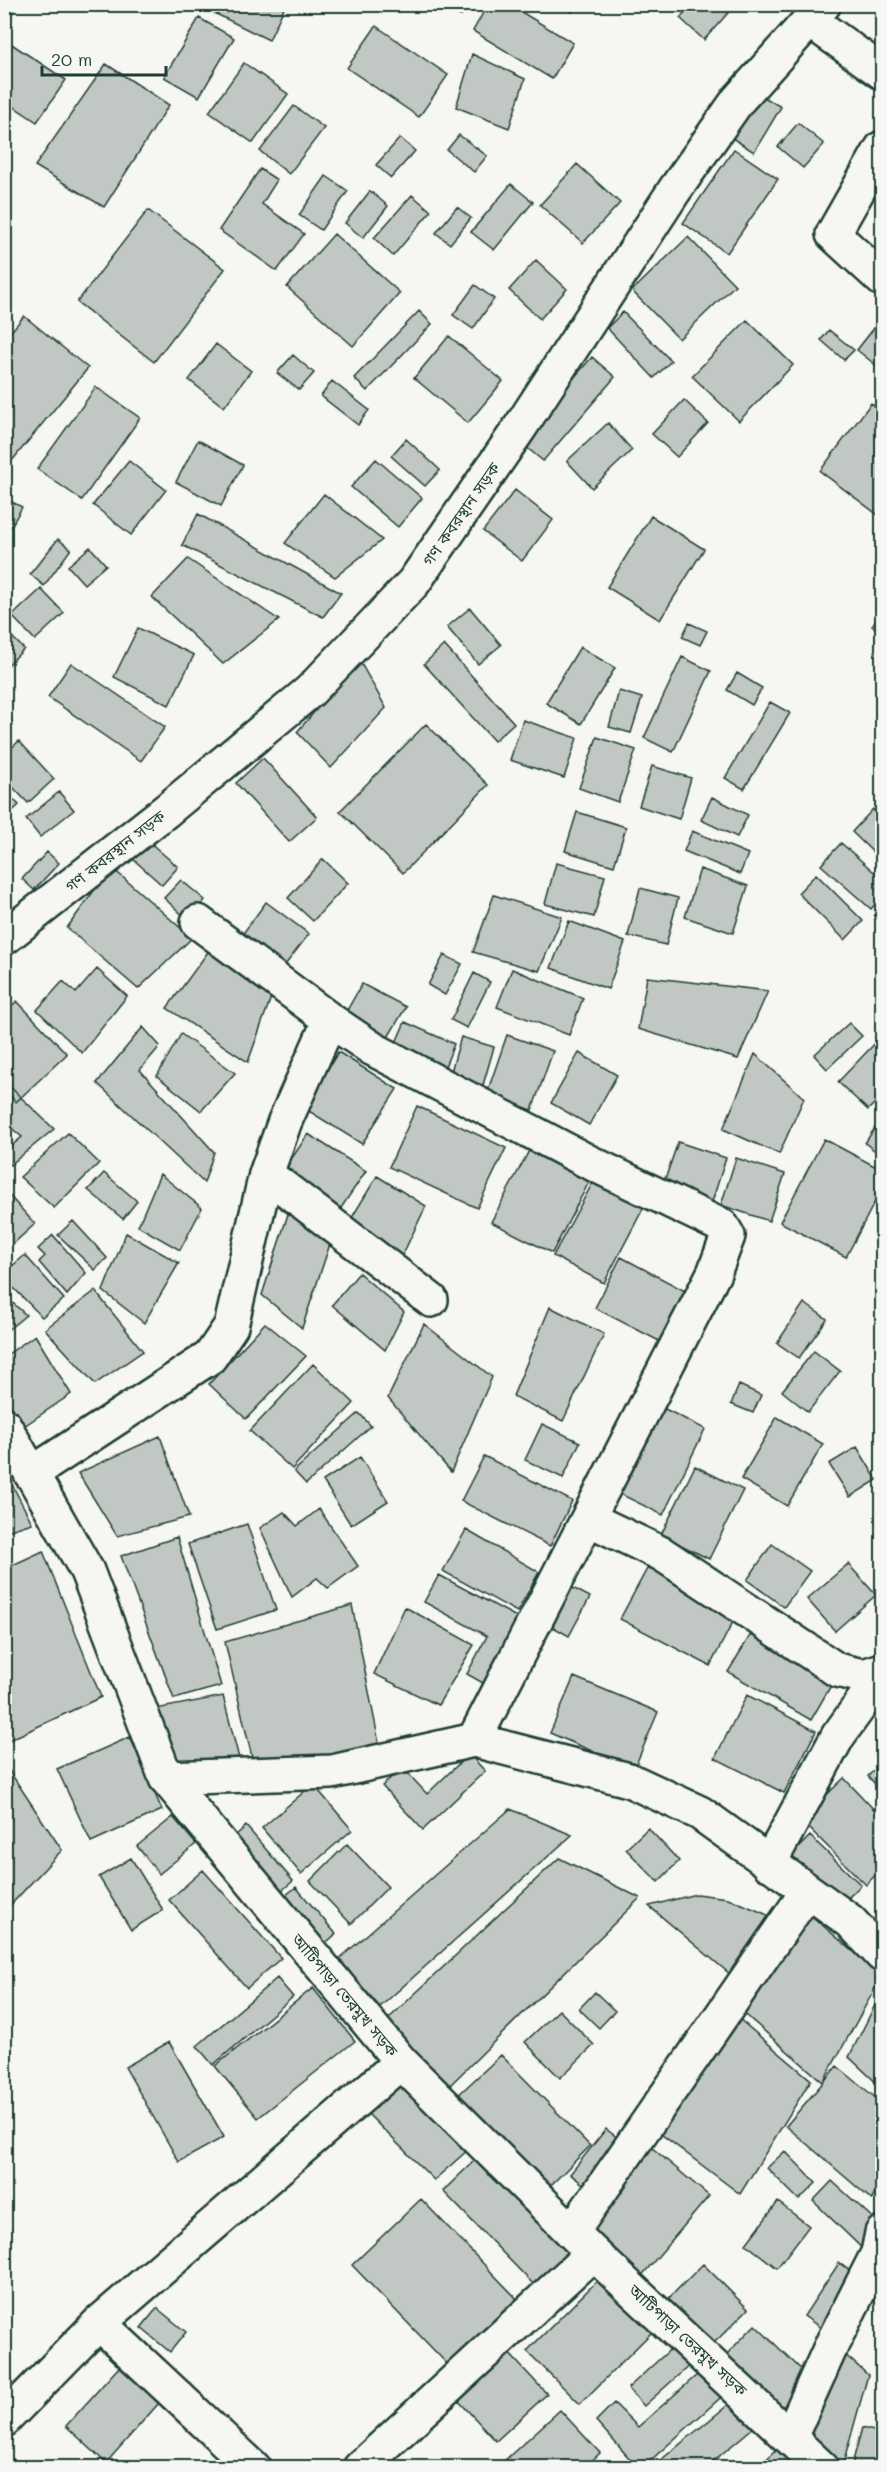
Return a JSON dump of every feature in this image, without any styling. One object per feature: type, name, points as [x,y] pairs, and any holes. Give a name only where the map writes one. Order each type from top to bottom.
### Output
[{"type":"street","points":[[817,13],[882,72]]},
{"type":"street","name":"গণ কবরস্থান সড়ক","points":[[4,938],[177,802],[310,691],[414,582],[521,426],[674,191],[738,100],[817,13]]},
{"type":"street","points":[[882,148],[833,234],[882,279]]},
{"type":"street","points":[[198,922],[373,1049],[587,1161],[722,1226],[728,1236],[714,1273],[474,1740]]},
{"type":"street","points":[[31,1474],[210,1357],[231,1326],[266,1174],[285,1121],[330,1020]]},
{"type":"street","points":[[266,1174],[431,1300]]},
{"type":"street","name":"আটিপাড়া তেরমুখ সড়ক","points":[[4,1425],[87,1571],[166,1778],[401,2062],[583,2242],[791,2435],[822,2468]]},
{"type":"street","points":[[589,1519],[662,1554],[837,1670],[863,1676],[882,1670]]},
{"type":"street","points":[[769,1864],[838,1737],[882,1675]]},
{"type":"street","points":[[166,1778],[332,1772],[474,1740],[628,1780],[700,1813],[849,1921],[882,1955]]},
{"type":"street","points":[[360,2468],[583,2242],[807,1892]]},
{"type":"street","points":[[4,2420],[99,2323],[401,2062]]},
{"type":"street","points":[[791,2435],[833,2342],[878,2253],[882,2233]]},
{"type":"street","points":[[99,2323],[254,2468]]},
{"type":"building","points":[[4,4],[15,4],[10,21],[4,18]]},
{"type":"building","points":[[196,4],[277,4],[284,8],[269,40]]},
{"type":"building","points":[[436,4],[467,4],[461,16]]},
{"type":"building","points":[[488,4],[508,4],[573,43],[552,79],[473,31]]},
{"type":"building","points":[[559,4],[576,4],[572,12]]},
{"type":"building","points":[[692,4],[736,4],[704,40],[680,18]]},
{"type":"building","points":[[199,18],[234,38],[199,97],[164,77]]},
{"type":"building","points":[[376,26],[448,75],[419,117],[347,68]]},
{"type":"building","points":[[4,39],[66,80],[37,122],[4,100]]},
{"type":"building","points":[[472,54],[525,79],[509,128],[456,107]]},
{"type":"building","points":[[244,63],[288,94],[253,143],[209,112]]},
{"type":"building","points":[[106,64],[169,105],[104,207],[35,166]]},
{"type":"building","points":[[759,94],[781,107],[754,152],[732,138]]},
{"type":"building","points":[[294,106],[324,128],[289,174],[260,151]]},
{"type":"building","points":[[798,123],[824,144],[803,168],[778,147]]},
{"type":"building","points":[[459,135],[487,156],[474,172],[447,150]]},
{"type":"building","points":[[400,138],[415,151],[391,178],[376,165]]},
{"type":"building","points":[[734,149],[778,179],[727,253],[683,223]]},
{"type":"building","points":[[577,164],[620,203],[583,243],[540,205]]},
{"type":"building","points":[[260,169],[277,180],[262,204],[304,234],[277,271],[219,230]]},
{"type":"building","points":[[326,176],[348,191],[321,230],[299,215]]},
{"type":"building","points":[[511,184],[533,202],[494,250],[471,232]]},
{"type":"building","points":[[370,191],[388,206],[363,238],[345,223]]},
{"type":"building","points":[[412,195],[431,211],[393,256],[374,238]]},
{"type":"building","points":[[457,207],[471,218],[450,244],[436,233]]},
{"type":"building","points":[[148,210],[225,269],[154,362],[77,302]]},
{"type":"building","points":[[334,234],[400,293],[353,346],[287,287]]},
{"type":"building","points":[[688,237],[735,285],[679,339],[632,291]]},
{"type":"building","points":[[536,260],[567,289],[540,319],[509,290]]},
{"type":"building","points":[[475,285],[494,299],[473,329],[453,315]]},
{"type":"building","points":[[419,311],[432,324],[367,391],[354,378]]},
{"type":"building","points":[[623,312],[671,361],[654,378],[607,328]]},
{"type":"building","points":[[24,316],[88,368],[11,462],[4,457],[4,340]]},
{"type":"building","points":[[882,318],[882,370],[857,350]]},
{"type":"building","points":[[747,320],[793,365],[739,421],[692,376]]},
{"type":"building","points":[[829,330],[854,350],[844,360],[821,340]]},
{"type":"building","points":[[449,336],[503,381],[468,423],[414,378]]},
{"type":"building","points":[[216,344],[251,371],[224,407],[189,380]]},
{"type":"building","points":[[293,355],[314,373],[299,390],[277,373]]},
{"type":"building","points":[[592,357],[615,377],[543,461],[519,441]]},
{"type":"building","points":[[332,381],[369,410],[358,425],[321,396]]},
{"type":"building","points":[[96,387],[140,418],[82,500],[37,469]]},
{"type":"building","points":[[684,400],[708,423],[677,457],[652,434]]},
{"type":"building","points":[[871,403],[882,412],[882,518],[820,471]]},
{"type":"building","points":[[608,423],[632,450],[592,488],[567,461]]},
{"type":"building","points":[[406,439],[440,470],[425,486],[391,456]]},
{"type":"building","points":[[198,440],[243,465],[221,506],[176,482]]},
{"type":"building","points":[[376,459],[422,498],[398,527],[351,487]]},
{"type":"building","points":[[129,461],[166,490],[131,535],[93,505]]},
{"type":"building","points":[[515,490],[553,520],[522,561],[483,531]]},
{"type":"building","points":[[324,494],[382,540],[335,577],[285,543]]},
{"type":"building","points":[[4,498],[22,507],[4,539]]},
{"type":"building","points":[[198,514],[341,593],[323,617],[182,545]]},
{"type":"building","points":[[651,516],[704,549],[660,620],[607,587]]},
{"type":"building","points":[[58,539],[71,549],[44,586],[30,574]]},
{"type":"building","points":[[90,547],[106,565],[84,584],[68,566]]},
{"type":"building","points":[[188,559],[279,620],[223,664],[152,597]]},
{"type":"building","points":[[41,589],[64,613],[35,640],[12,616]]},
{"type":"building","points":[[470,608],[501,645],[478,664],[447,627]]},
{"type":"building","points":[[882,609],[882,632],[872,626]]},
{"type":"building","points":[[689,623],[707,631],[700,645],[682,637]]},
{"type":"building","points":[[138,628],[194,655],[169,705],[114,677]]},
{"type":"building","points":[[4,629],[24,649],[4,669]]},
{"type":"building","points":[[444,645],[514,723],[494,741],[424,664]]},
{"type":"building","points":[[580,647],[615,668],[581,724],[546,703]]},
{"type":"building","points":[[682,657],[711,671],[673,752],[644,738]]},
{"type":"building","points":[[359,660],[386,708],[331,768],[297,732]]},
{"type":"building","points":[[71,663],[165,727],[141,761],[48,697]]},
{"type":"building","points":[[737,673],[762,688],[752,705],[727,690]]},
{"type":"building","points":[[619,691],[642,698],[631,733],[609,727]]},
{"type":"building","points":[[770,702],[790,713],[744,789],[725,778]]},
{"type":"building","points":[[523,720],[577,738],[564,778],[510,760]]},
{"type":"building","points":[[426,724],[488,785],[403,873],[340,811]]},
{"type":"building","points":[[597,737],[636,750],[618,802],[579,788]]},
{"type":"building","points":[[19,741],[54,779],[28,803],[4,778],[4,755]]},
{"type":"building","points":[[263,758],[317,817],[289,842],[236,783]]},
{"type":"building","points":[[652,766],[691,778],[679,819],[639,806]]},
{"type":"building","points":[[4,790],[19,805],[4,819]]},
{"type":"building","points":[[59,792],[74,810],[40,837],[26,819]]},
{"type":"building","points":[[712,797],[748,815],[737,837],[701,820]]},
{"type":"building","points":[[873,809],[882,817],[882,861],[852,832]]},
{"type":"building","points":[[577,812],[626,827],[614,866],[565,851]]},
{"type":"building","points":[[692,831],[748,854],[740,874],[684,851]]},
{"type":"building","points":[[148,841],[178,867],[162,885],[133,859]]},
{"type":"building","points":[[841,843],[882,879],[882,896],[871,909],[821,865]]},
{"type":"building","points":[[47,852],[59,863],[34,890],[22,879]]},
{"type":"building","points":[[323,859],[348,883],[313,921],[288,898]]},
{"type":"building","points":[[556,863],[605,876],[594,917],[545,904]]},
{"type":"building","points":[[111,867],[192,938],[138,989],[67,928]]},
{"type":"building","points":[[700,869],[748,886],[733,933],[685,917]]},
{"type":"building","points":[[816,874],[863,921],[845,940],[798,893]]},
{"type":"building","points":[[181,880],[205,900],[188,920],[164,898]]},
{"type":"building","points":[[640,888],[678,898],[666,945],[628,936]]},
{"type":"building","points":[[494,895],[562,917],[539,971],[473,952]]},
{"type":"building","points":[[266,902],[309,934],[279,973],[236,943]]},
{"type":"building","points":[[569,921],[625,942],[608,989],[551,968]]},
{"type":"building","points":[[213,945],[274,989],[248,1062],[167,1008]]},
{"type":"building","points":[[444,955],[462,964],[445,995],[428,985]]},
{"type":"building","points":[[97,969],[127,996],[82,1053],[37,1010],[63,981],[76,993]]},
{"type":"building","points":[[512,969],[583,998],[569,1035],[497,1007]]},
{"type":"building","points":[[474,973],[490,982],[467,1028],[451,1020]]},
{"type":"building","points":[[647,977],[768,991],[738,1059],[638,1029]]},
{"type":"building","points":[[362,984],[406,1007],[384,1044],[341,1021]]},
{"type":"building","points":[[17,1001],[67,1054],[16,1102],[4,1089],[4,1013]]},
{"type":"building","points":[[405,1022],[454,1044],[444,1069],[394,1047]]},
{"type":"building","points":[[849,1023],[862,1036],[827,1069],[814,1055]]},
{"type":"building","points":[[143,1027],[160,1046],[140,1070],[214,1152],[204,1183],[97,1083]]},
{"type":"building","points":[[181,1034],[235,1073],[201,1111],[157,1076]]},
{"type":"building","points":[[507,1035],[553,1051],[532,1110],[487,1093]]},
{"type":"building","points":[[882,1036],[882,1096],[868,1110],[838,1082]]},
{"type":"building","points":[[461,1037],[494,1047],[483,1085],[450,1075]]},
{"type":"building","points":[[338,1052],[397,1089],[362,1144],[304,1108]]},
{"type":"building","points":[[579,1053],[617,1075],[589,1125],[551,1103]]},
{"type":"building","points":[[755,1054],[804,1098],[779,1154],[723,1129]]},
{"type":"building","points":[[4,1081],[54,1129],[10,1165],[4,1152],[22,1137],[4,1122]]},
{"type":"building","points":[[417,1106],[506,1148],[477,1208],[389,1167]]},
{"type":"building","points":[[882,1117],[882,1156],[865,1143]]},
{"type":"building","points":[[68,1133],[99,1163],[54,1208],[20,1177]]},
{"type":"building","points":[[308,1134],[366,1171],[337,1214],[280,1176]]},
{"type":"building","points":[[824,1139],[882,1170],[882,1188],[846,1257],[780,1222]]},
{"type":"building","points":[[678,1142],[726,1158],[711,1205],[662,1188]]},
{"type":"building","points":[[531,1147],[591,1178],[552,1253],[491,1222]]},
{"type":"building","points":[[736,1158],[785,1174],[769,1221],[721,1205]]},
{"type":"building","points":[[104,1173],[137,1201],[123,1219],[88,1190]]},
{"type":"building","points":[[598,1173],[647,1201],[604,1283],[553,1256]]},
{"type":"building","points":[[160,1174],[202,1208],[180,1250],[138,1226]]},
{"type":"building","points":[[377,1176],[426,1206],[387,1287],[336,1244]]},
{"type":"building","points":[[4,1190],[35,1224],[4,1252]]},
{"type":"building","points":[[289,1211],[336,1226],[302,1328],[262,1295]]},
{"type":"building","points":[[73,1221],[107,1258],[95,1270],[58,1235]]},
{"type":"building","points":[[126,1233],[179,1263],[144,1323],[103,1291]]},
{"type":"building","points":[[53,1235],[86,1273],[67,1295],[39,1262],[45,1256],[38,1249]]},
{"type":"building","points":[[25,1255],[64,1299],[42,1317],[4,1278],[4,1273]]},
{"type":"building","points":[[621,1257],[687,1292],[661,1342],[595,1308]]},
{"type":"building","points":[[359,1273],[404,1312],[385,1350],[332,1305]]},
{"type":"building","points":[[95,1291],[143,1351],[95,1384],[45,1329]]},
{"type":"building","points":[[4,1295],[26,1315],[4,1333]]},
{"type":"building","points":[[804,1303],[827,1319],[799,1358],[777,1343]]},
{"type":"building","points":[[550,1307],[604,1334],[563,1421],[513,1396]]},
{"type":"building","points":[[265,1323],[306,1356],[246,1419],[209,1384]]},
{"type":"building","points":[[424,1324],[492,1377],[451,1472],[388,1398]]},
{"type":"building","points":[[35,1335],[71,1394],[24,1426],[4,1397],[4,1357]]},
{"type":"building","points":[[814,1351],[840,1371],[808,1412],[782,1391]]},
{"type":"building","points":[[313,1364],[354,1403],[292,1469],[250,1431]]},
{"type":"building","points":[[739,1385],[761,1395],[753,1413],[731,1404]]},
{"type":"building","points":[[651,1402],[705,1429],[663,1515],[614,1491]]},
{"type":"building","points":[[359,1413],[371,1426],[306,1484],[294,1471]]},
{"type":"building","points":[[777,1417],[823,1444],[787,1506],[741,1479]]},
{"type":"building","points":[[542,1424],[580,1442],[563,1478],[525,1460]]},
{"type":"building","points":[[160,1436],[189,1517],[117,1536],[78,1473]]},
{"type":"building","points":[[857,1447],[877,1480],[850,1497],[829,1464]]},
{"type":"building","points":[[484,1456],[572,1501],[550,1546],[461,1501]]},
{"type":"building","points":[[360,1457],[388,1501],[351,1525],[323,1481]]},
{"type":"building","points":[[695,1466],[743,1490],[709,1559],[661,1535]]},
{"type":"building","points":[[4,1469],[32,1523],[4,1532]]},
{"type":"building","points":[[319,1509],[358,1566],[328,1588],[317,1578],[292,1597],[260,1528],[284,1512],[297,1526]]},
{"type":"building","points":[[247,1524],[276,1610],[217,1629],[188,1544]]},
{"type":"building","points":[[466,1530],[539,1572],[517,1612],[443,1571]]},
{"type":"building","points":[[177,1537],[221,1686],[174,1699],[121,1556]]},
{"type":"building","points":[[772,1544],[810,1571],[784,1607],[747,1580]]},
{"type":"building","points":[[43,1551],[101,1697],[7,1741],[4,1735],[4,1569]]},
{"type":"building","points":[[848,1564],[876,1595],[835,1631],[807,1599]]},
{"type":"building","points":[[648,1567],[737,1614],[710,1666],[620,1619]]},
{"type":"building","points":[[439,1575],[522,1620],[488,1686],[467,1674],[487,1636],[424,1602]]},
{"type":"building","points":[[567,1585],[590,1597],[569,1636],[546,1623]]},
{"type":"building","points":[[352,1605],[380,1748],[254,1766],[225,1642]]},
{"type":"building","points":[[405,1607],[474,1645],[438,1705],[374,1674]]},
{"type":"building","points":[[751,1634],[833,1682],[811,1720],[728,1672]]},
{"type":"building","points":[[574,1677],[658,1712],[634,1769],[550,1733]]},
{"type":"building","points":[[747,1695],[816,1731],[784,1793],[715,1758]]},
{"type":"building","points":[[223,1696],[241,1766],[176,1770],[156,1709]]},
{"type":"building","points":[[130,1737],[162,1810],[91,1842],[57,1769]]},
{"type":"building","points":[[469,1754],[485,1771],[423,1830],[382,1786],[402,1767],[427,1794]]},
{"type":"building","points":[[4,1763],[62,1850],[4,1912]]},
{"type":"building","points":[[882,1763],[882,1792],[868,1776]]},
{"type":"building","points":[[844,1778],[882,1818],[882,1868],[866,1885],[801,1820]]},
{"type":"building","points":[[313,1784],[352,1830],[301,1874],[262,1828]]},
{"type":"building","points":[[510,1809],[572,1835],[380,2007],[338,1960]]},
{"type":"building","points":[[173,1817],[196,1844],[159,1874],[137,1846]]},
{"type":"building","points":[[246,1826],[293,1881],[279,1893],[232,1839]]},
{"type":"building","points":[[648,1828],[679,1861],[658,1882],[626,1849]]},
{"type":"building","points":[[810,1836],[861,1885],[839,1907],[788,1858]]},
{"type":"building","points":[[347,1844],[388,1887],[351,1924],[310,1881]]},
{"type":"building","points":[[131,1858],[163,1910],[131,1930],[99,1877]]},
{"type":"building","points":[[559,1858],[640,1898],[445,2090],[385,2022]]},
{"type":"building","points":[[203,1870],[281,1958],[247,1988],[169,1900]]},
{"type":"building","points":[[296,1887],[336,1934],[321,1947],[280,1900]]},
{"type":"building","points":[[696,1894],[728,1898],[784,1922],[737,1980],[649,1906]]},
{"type":"building","points":[[801,1907],[882,1976],[823,2082],[739,2009]]},
{"type":"building","points":[[277,1978],[293,1997],[213,2065],[197,2046]]},
{"type":"building","points":[[313,1988],[355,2041],[258,2118],[215,2066]]},
{"type":"building","points":[[882,1991],[882,2088],[849,2057]]},
{"type":"building","points":[[595,1992],[615,2011],[599,2028],[579,2009]]},
{"type":"building","points":[[559,2010],[594,2045],[560,2078],[525,2042]]},
{"type":"building","points":[[738,2018],[811,2080],[740,2194],[657,2131]]},
{"type":"building","points":[[169,2042],[224,2137],[179,2162],[125,2067]]},
{"type":"building","points":[[501,2055],[590,2146],[544,2192],[454,2099]]},
{"type":"building","points":[[837,2066],[882,2103],[882,2174],[872,2200],[786,2126]]},
{"type":"building","points":[[399,2079],[468,2150],[434,2180],[365,2111]]},
{"type":"building","points":[[606,2129],[627,2145],[591,2190],[570,2174]]},
{"type":"building","points":[[650,2146],[709,2196],[639,2279],[580,2229]]},
{"type":"building","points":[[785,2151],[816,2183],[799,2200],[767,2168]]},
{"type":"building","points":[[476,2159],[570,2255],[536,2287],[443,2191]]},
{"type":"building","points":[[832,2181],[876,2221],[867,2253],[813,2201]]},
{"type":"building","points":[[421,2199],[521,2303],[452,2369],[352,2265]]},
{"type":"building","points":[[778,2202],[809,2226],[777,2268],[746,2244]]},
{"type":"building","points":[[839,2263],[856,2275],[821,2328],[804,2316]]},
{"type":"building","points":[[703,2264],[748,2309],[706,2351],[660,2307]]},
{"type":"building","points":[[604,2274],[657,2327],[580,2404],[527,2351]]},
{"type":"building","points":[[157,2308],[186,2332],[170,2352],[141,2328]]},
{"type":"building","points":[[755,2325],[811,2379],[779,2412],[723,2358]]},
{"type":"building","points":[[676,2344],[692,2363],[644,2406],[628,2388]]},
{"type":"building","points":[[833,2344],[868,2375],[842,2468],[834,2468],[798,2432]]},
{"type":"building","points":[[506,2350],[547,2394],[496,2441],[455,2397]]},
{"type":"building","points":[[119,2367],[159,2403],[106,2463],[66,2426]]},
{"type":"building","points":[[706,2367],[728,2391],[642,2468],[638,2468],[596,2421],[614,2403],[638,2427]]},
{"type":"building","points":[[882,2382],[882,2401],[877,2399]]},
{"type":"building","points":[[739,2396],[760,2422],[705,2468],[651,2468]]},
{"type":"building","points":[[560,2410],[600,2453],[584,2468],[510,2468],[504,2461]]},
{"type":"building","points":[[862,2428],[882,2433],[882,2468],[851,2468]]},
{"type":"building","points":[[788,2439],[813,2468],[757,2468]]}]
